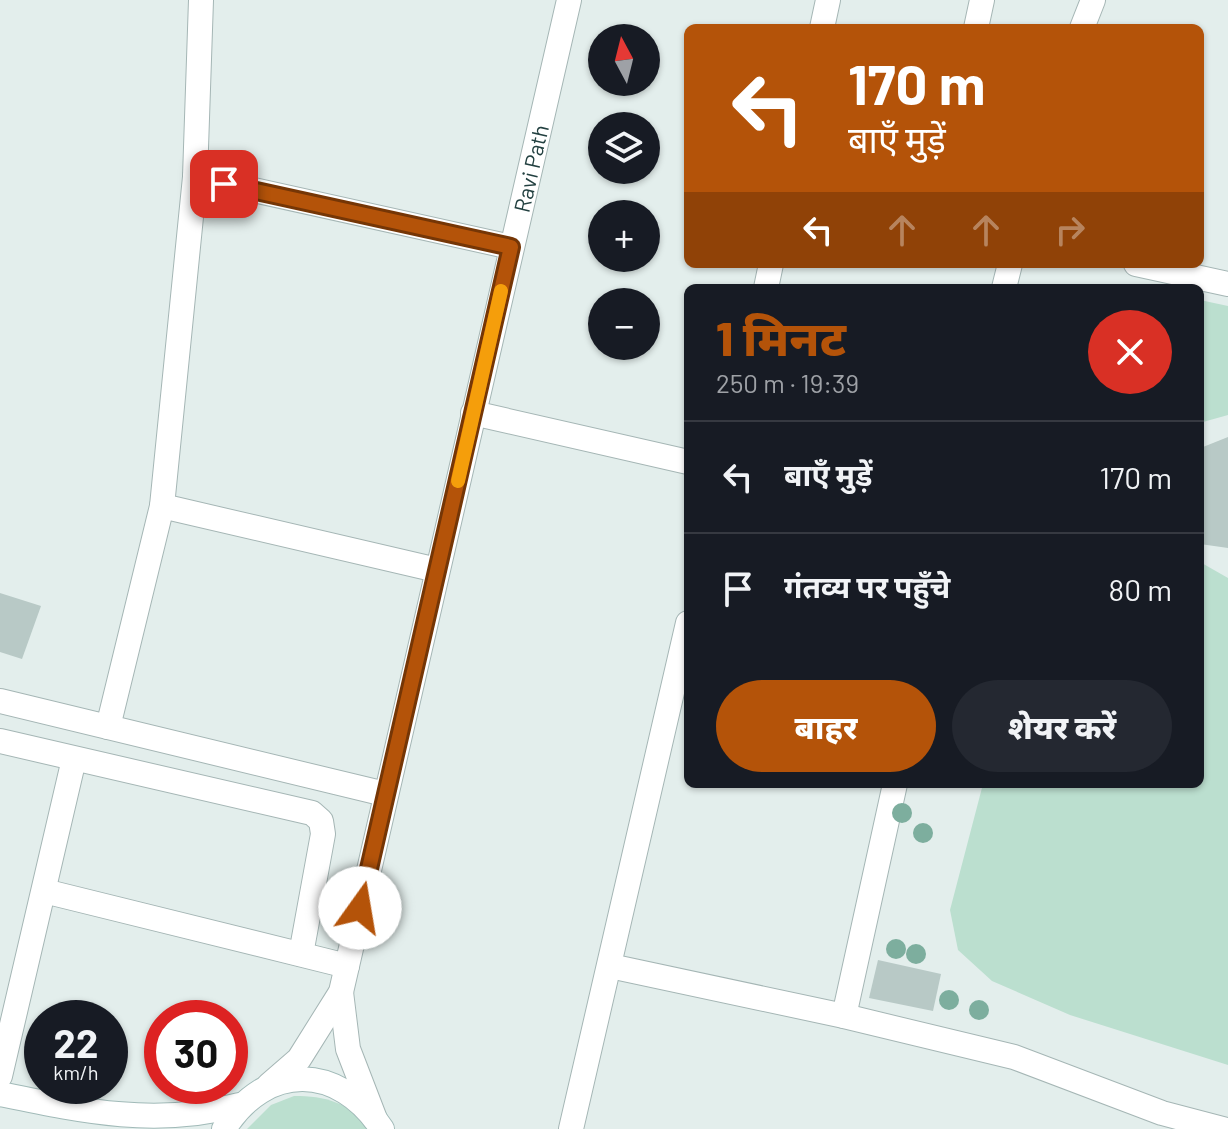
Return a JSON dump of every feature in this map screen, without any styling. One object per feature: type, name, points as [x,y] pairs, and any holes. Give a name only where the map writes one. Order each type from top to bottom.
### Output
[{"type":"street","points":[[108,727],[162,506],[195,177],[201,0]]},
{"type":"street","name":"Ravi Path","points":[[341,992],[569,0]]},
{"type":"street","points":[[823,24],[828,0]]},
{"type":"street","points":[[977,24],[982,0]]},
{"type":"street","points":[[1084,24],[1093,0]]},
{"type":"street","points":[[195,177],[511,247]]},
{"type":"street","points":[[1154,268],[1228,284]]},
{"type":"street","points":[[473,413],[684,461]]},
{"type":"street","points":[[162,506],[437,570]]},
{"type":"street","points":[[571,1129],[684,641]]},
{"type":"street","points":[[301,954],[323,834],[321,821],[312,813],[2,742],[6,703],[385,794]]},
{"type":"street","points":[[0,1076],[5,1032],[44,891],[74,759]]},
{"type":"street","points":[[244,798],[252,762]]},
{"type":"street","points":[[844,1016],[894,788]]},
{"type":"street","points":[[44,891],[347,966]]},
{"type":"street","points":[[610,966],[844,1016],[1014,1057],[1162,1113],[1223,1129]]},
{"type":"street","points":[[0,1094],[94,1114],[192,1114],[239,1105],[299,1059],[341,992]]},
{"type":"street","points":[[341,992],[348,1049],[378,1124]]},
{"type":"street","points":[[269,1085],[300,1079],[317,1080],[347,1090],[378,1124]]},
{"type":"street","points":[[224,1129],[239,1105]]},
{"type":"street","points":[[94,1114],[126,1129]]},
{"type":"green space","points":[[1204,301],[1228,306],[1228,415],[1204,422]]},
{"type":"green space","points":[[1204,564],[1228,578],[1228,1065],[1070,1015],[992,981],[958,950],[950,910],[982,788],[1204,788]]},
{"type":"green space","points":[[294,1096],[336,1102],[353,1112],[368,1129],[247,1129],[271,1105]]},
{"type":"building","points":[[1228,437],[1228,548],[1204,545],[1204,447]]},
{"type":"building","points":[[0,593],[41,606],[22,659],[0,652]]},
{"type":"building","points":[[878,960],[941,974],[933,1011],[869,998]]},
{"type":"slow traffic","points":[[458,481],[501,291]]},
{"type":"route","points":[[224,184],[511,247],[360,908]]}]
